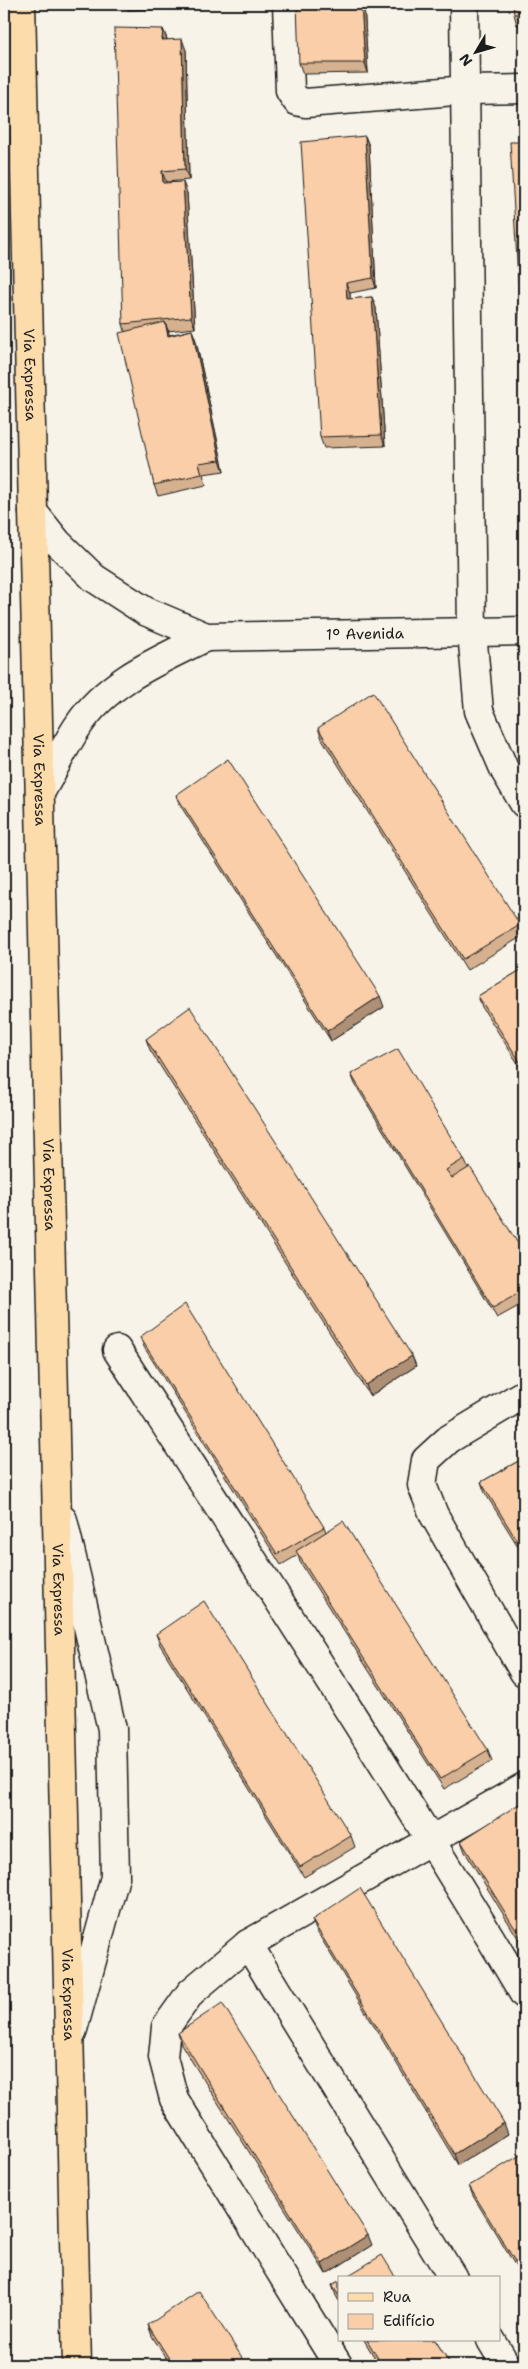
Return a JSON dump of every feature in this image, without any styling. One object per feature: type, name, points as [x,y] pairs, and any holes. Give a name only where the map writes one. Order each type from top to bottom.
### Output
[{"type":"main road","name":"Via Expressa","points":[[21,4],[77,2365]]},
{"type":"street","points":[[23,64],[34,4]]},
{"type":"street","points":[[287,4],[290,91],[296,101],[306,102],[467,90],[524,89]]},
{"type":"street","points":[[464,4],[467,90],[472,632],[479,711],[505,771],[524,803]]},
{"type":"street","points":[[33,512],[57,542],[94,578],[145,611],[206,637]]},
{"type":"street","name":"1º Avenida","points":[[206,637],[524,631]]},
{"type":"street","points":[[40,793],[78,725],[113,688],[152,664],[206,637]]},
{"type":"street","points":[[118,1350],[305,1640],[430,1839],[524,1994]]},
{"type":"street","points":[[524,1394],[448,1439],[426,1460],[422,1485],[434,1515],[524,1672]]},
{"type":"street","points":[[56,1491],[112,1729],[115,1877],[70,2042]]},
{"type":"street","points":[[338,2365],[174,2099],[163,2057],[166,2027],[191,1992],[248,1944],[524,1787]]},
{"type":"street","points":[[248,1944],[451,2276]]},
{"type":"street","points":[[492,2342],[506,2365]]},
{"type":"building","points":[[297,4],[361,4],[365,63],[299,63]]},
{"type":"building","points":[[513,4],[524,4],[524,14],[514,14]]},
{"type":"building","points":[[114,28],[163,29],[162,40],[182,39],[185,169],[162,171],[163,183],[183,182],[191,317],[123,324]]},
{"type":"building","points":[[365,136],[373,278],[346,283],[347,299],[372,297],[381,435],[320,437],[301,142]]},
{"type":"building","points":[[510,142],[524,142],[524,381]]},
{"type":"building","points":[[165,322],[168,336],[192,330],[220,460],[199,463],[202,474],[154,485],[119,333]]},
{"type":"building","points":[[373,692],[520,925],[463,959],[318,728]]},
{"type":"building","points":[[228,759],[380,996],[327,1031],[176,795]]},
{"type":"building","points":[[524,968],[524,1068],[478,996]]},
{"type":"building","points":[[190,1007],[412,1356],[366,1385],[146,1039]]},
{"type":"building","points":[[398,1049],[464,1159],[446,1170],[452,1178],[470,1167],[524,1253],[524,1290],[493,1308],[351,1074]]},
{"type":"building","points":[[185,1304],[324,1527],[277,1554],[140,1337]]},
{"type":"building","points":[[524,1458],[524,1552],[481,1482]]},
{"type":"building","points":[[343,1521],[488,1750],[440,1779],[296,1551]]},
{"type":"building","points":[[204,1601],[351,1836],[300,1867],[156,1634]]},
{"type":"building","points":[[519,1804],[524,1813],[524,1943],[461,1841]]},
{"type":"building","points":[[360,1888],[504,2123],[454,2154],[312,1920]]},
{"type":"building","points":[[222,2003],[368,2235],[322,2264],[178,2033]]},
{"type":"building","points":[[522,2154],[524,2158],[524,2276],[469,2186]]},
{"type":"building","points":[[382,2255],[395,2276],[347,2276]]},
{"type":"building","points":[[338,2282],[338,2294],[332,2285]]},
{"type":"building","points":[[199,2291],[247,2365],[173,2365],[148,2325]]},
{"type":"building","points":[[368,2342],[436,2342],[451,2365],[382,2365]]}]
